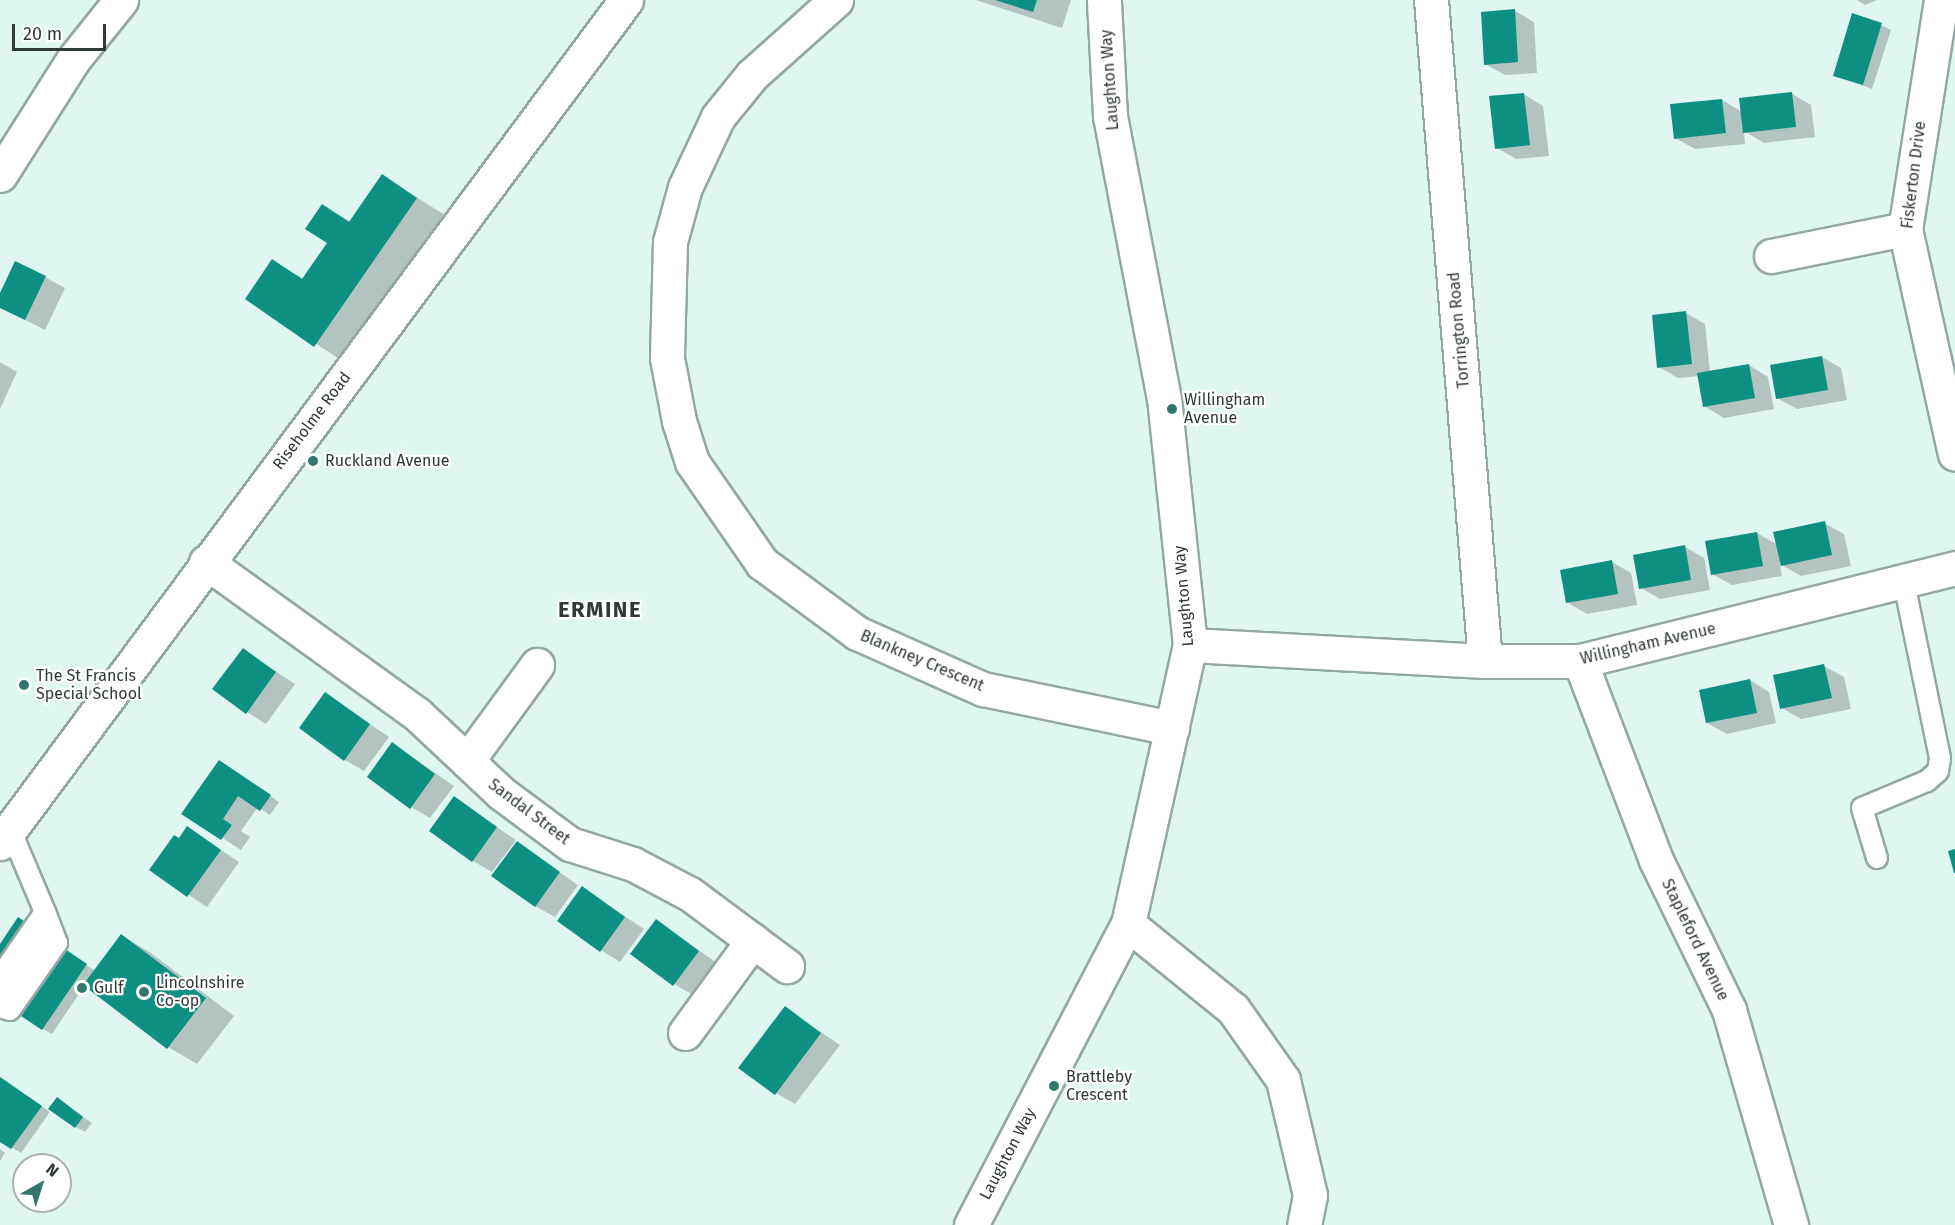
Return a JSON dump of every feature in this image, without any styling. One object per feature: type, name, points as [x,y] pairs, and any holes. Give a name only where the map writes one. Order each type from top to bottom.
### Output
[{"type":"street","points":[[0,175],[73,60],[121,0]]},
{"type":"street","name":"Riseholme Road","points":[[5,836],[206,562],[626,0]]},
{"type":"street","name":"Blankney Crescent","points":[[836,0],[752,75],[718,117],[685,187],[670,242],[667,358],[679,421],[692,462],[762,563],[857,633],[983,688],[1172,728]]},
{"type":"street","name":"Laughton Way","points":[[971,1225],[1128,924],[1190,645],[1164,399],[1110,116],[1104,0]]},
{"type":"street","name":"Torrington Road","points":[[1431,0],[1485,661]]},
{"type":"street","name":"Fiskerton Drive","points":[[1941,0],[1905,228],[1955,454]]},
{"type":"street","points":[[1771,256],[1905,228]]},
{"type":"street","name":"Sandal Street","points":[[206,562],[417,714],[501,793],[570,844],[633,864],[681,889],[787,966]]},
{"type":"street","name":"Willingham Avenue","points":[[1190,645],[1485,661],[1580,661],[1955,568]]},
{"type":"street","name":"Stapleford Avenue","points":[[1580,661],[1656,860],[1728,1010],[1791,1225]]},
{"type":"street","points":[[467,761],[537,665]]},
{"type":"street","points":[[1128,924],[1233,1009],[1283,1080],[1310,1195],[1304,1225]]},
{"type":"street","points":[[685,1034],[753,940]]},
{"type":"lane","points":[[1877,858],[1862,808],[1927,781],[1938,771],[1940,758],[1904,582]]},
{"type":"lane","points":[[0,1007],[10,1010],[57,943],[45,912],[5,836]]},
{"type":"lane","points":[[0,954],[24,920],[45,912]]},
{"type":"lane","points":[[0,976],[45,912]]},
{"type":"lane","points":[[0,1002],[45,935],[45,912]]},
{"type":"building","points":[[995,0],[1037,0],[1033,12]]},
{"type":"building","points":[[1515,9],[1518,62],[1484,65],[1481,12]]},
{"type":"building","points":[[1852,13],[1882,23],[1863,85],[1833,76]]},
{"type":"building","points":[[1792,92],[1796,127],[1743,133],[1739,98]]},
{"type":"building","points":[[1524,93],[1530,145],[1495,149],[1489,96]]},
{"type":"building","points":[[1722,99],[1726,133],[1674,139],[1670,104]]},
{"type":"building","points":[[382,174],[417,198],[314,347],[245,299],[272,259],[302,279],[327,243],[305,229],[322,204],[349,222]]},
{"type":"building","points":[[15,261],[46,276],[25,320],[0,308],[0,293]]},
{"type":"building","points":[[1686,311],[1692,364],[1657,368],[1652,315]]},
{"type":"building","points":[[1822,356],[1828,390],[1776,399],[1770,365]]},
{"type":"building","points":[[1749,364],[1755,398],[1703,407],[1697,373]]},
{"type":"building","points":[[1825,521],[1832,555],[1781,566],[1773,532]]},
{"type":"building","points":[[1757,532],[1763,566],[1711,575],[1705,541]]},
{"type":"building","points":[[1685,545],[1691,580],[1639,589],[1633,555]]},
{"type":"building","points":[[1612,560],[1618,594],[1566,603],[1560,570]]},
{"type":"building","points":[[243,648],[276,672],[246,714],[212,689]]},
{"type":"building","points":[[1824,664],[1832,698],[1780,709],[1773,675]]},
{"type":"building","points":[[1750,679],[1757,713],[1706,723],[1699,690]]},
{"type":"building","points":[[325,692],[370,724],[344,761],[299,728]]},
{"type":"building","points":[[392,742],[435,774],[410,809],[367,777]]},
{"type":"building","points":[[219,760],[271,795],[260,811],[238,796],[223,819],[232,825],[221,840],[181,814]]},
{"type":"building","points":[[454,796],[497,827],[472,862],[429,831]]},
{"type":"building","points":[[187,826],[221,850],[187,897],[149,870],[174,835],[179,838]]},
{"type":"building","points":[[517,841],[560,872],[535,907],[491,876]]},
{"type":"building","points":[[1955,849],[1955,873],[1954,873],[1948,851]]},
{"type":"building","points":[[582,886],[625,917],[600,952],[557,921]]},
{"type":"building","points":[[18,917],[87,964],[42,1030],[0,1002],[0,944]]},
{"type":"building","points":[[656,919],[699,951],[673,986],[630,954]]},
{"type":"building","name":"Lincolnshire Co-op","points":[[121,934],[206,998],[167,1049],[83,985]]},
{"type":"building","points":[[785,1006],[821,1033],[775,1095],[738,1068]]},
{"type":"building","points":[[0,1077],[42,1106],[11,1149],[0,1142]]},
{"type":"building","points":[[57,1097],[83,1117],[75,1128],[48,1109]]},
{"type":"place","name":"Willingham Avenue","points":[[1172,409]]},
{"type":"place","name":"Ruckland Avenue","points":[[313,461]]},
{"type":"place","name":"The St Francis Special School","points":[[24,685]]},
{"type":"place","name":"Gulf","points":[[82,988]]},
{"type":"place","name":"Lincolnshire Co-op","points":[[144,992]]},
{"type":"place","name":"Brattleby Crescent","points":[[1054,1086]]},
{"type":"district","name":"ERMINE","points":[[600,610]]}]
